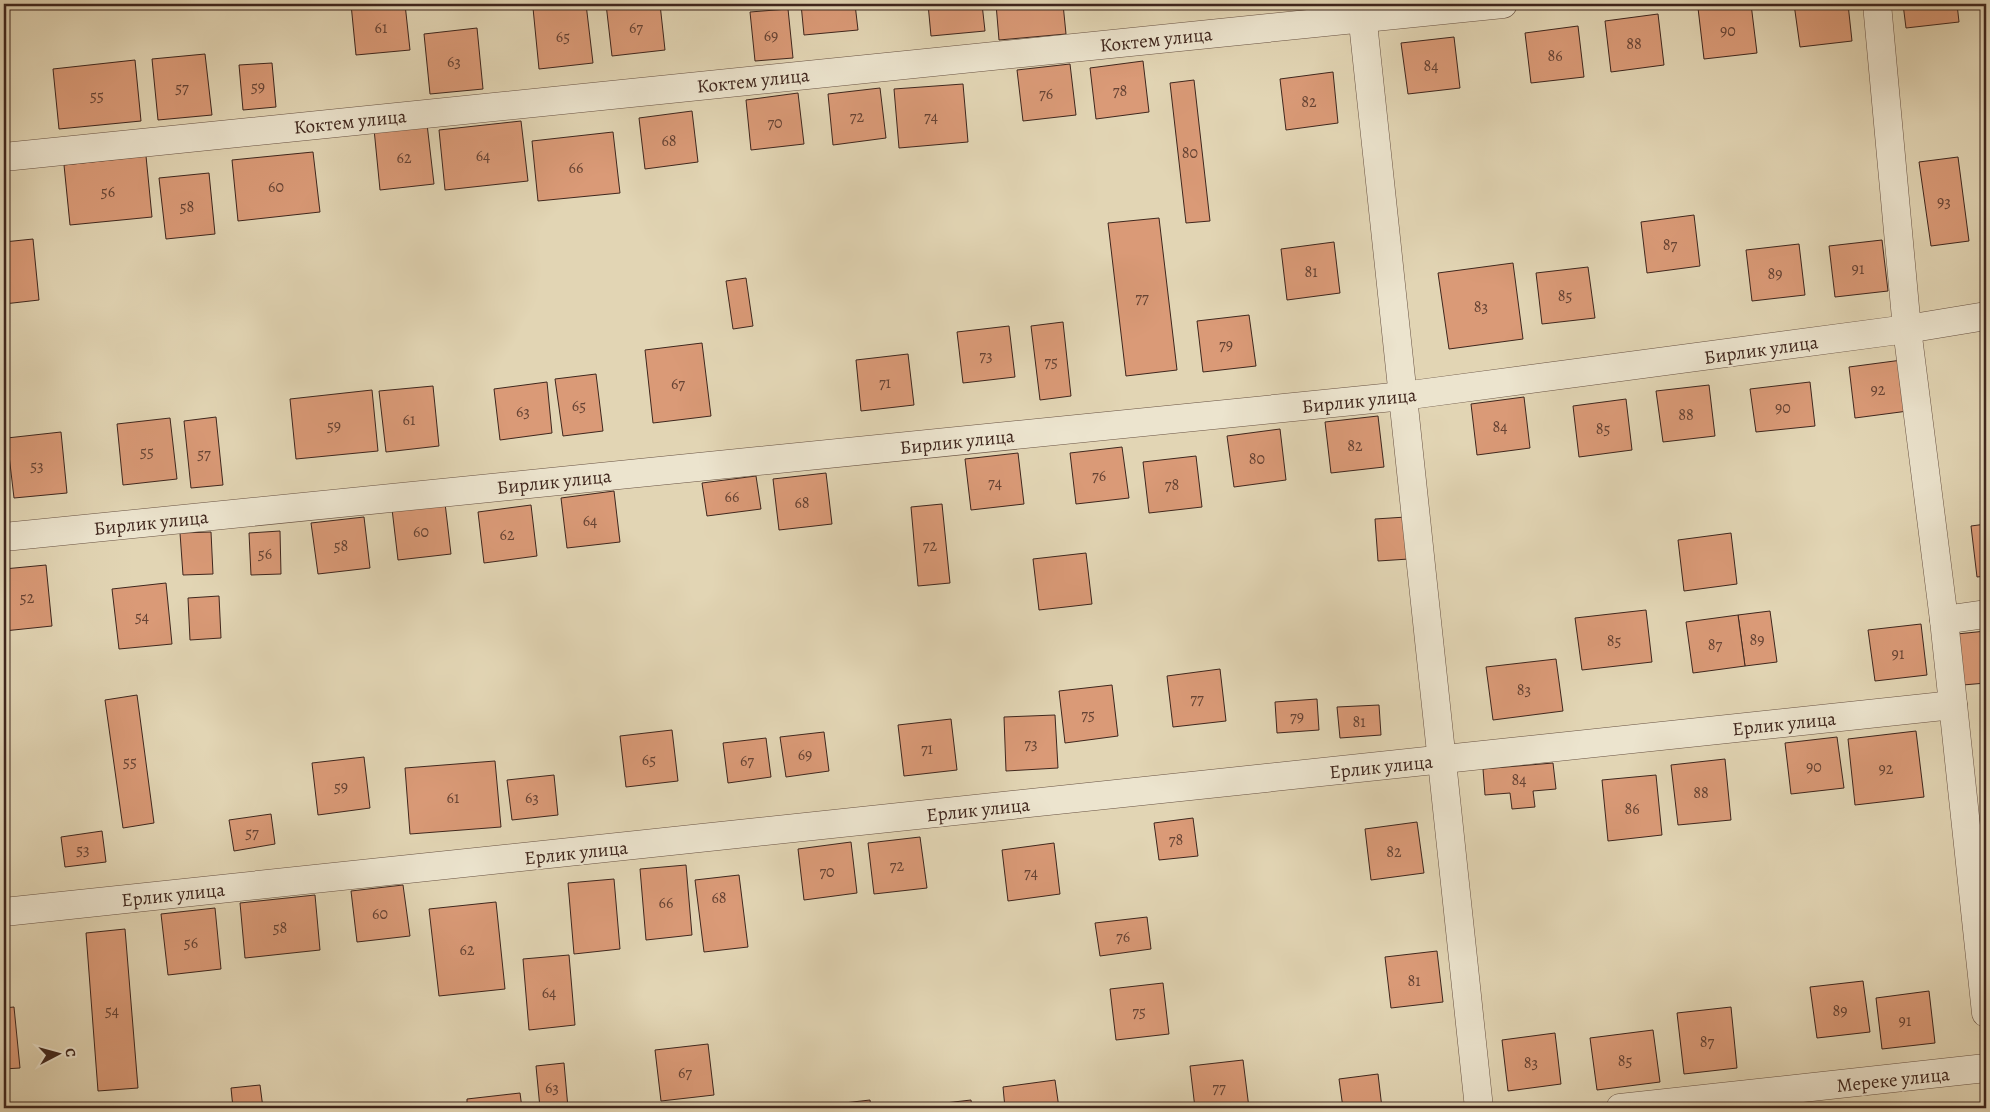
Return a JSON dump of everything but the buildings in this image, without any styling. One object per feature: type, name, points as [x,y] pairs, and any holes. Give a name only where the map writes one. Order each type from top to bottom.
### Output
[{"type":"street","name":"Коктем улица","points":[[4,157],[1361,10],[1503,4]]},
{"type":"street","points":[[1877,4],[1907,329],[1983,948],[1986,1012]]},
{"type":"street","points":[[1361,10],[1479,1108]]},
{"type":"street","name":"Бирлик улица","points":[[4,536],[1403,396],[1907,329],[1986,316]]},
{"type":"street","points":[[1944,620],[1986,614]]},
{"type":"street","name":"Ерлик улица","points":[[4,912],[1953,705]]},
{"type":"street","name":"Мереке улица","points":[[1620,1108],[1986,1068]]}]
